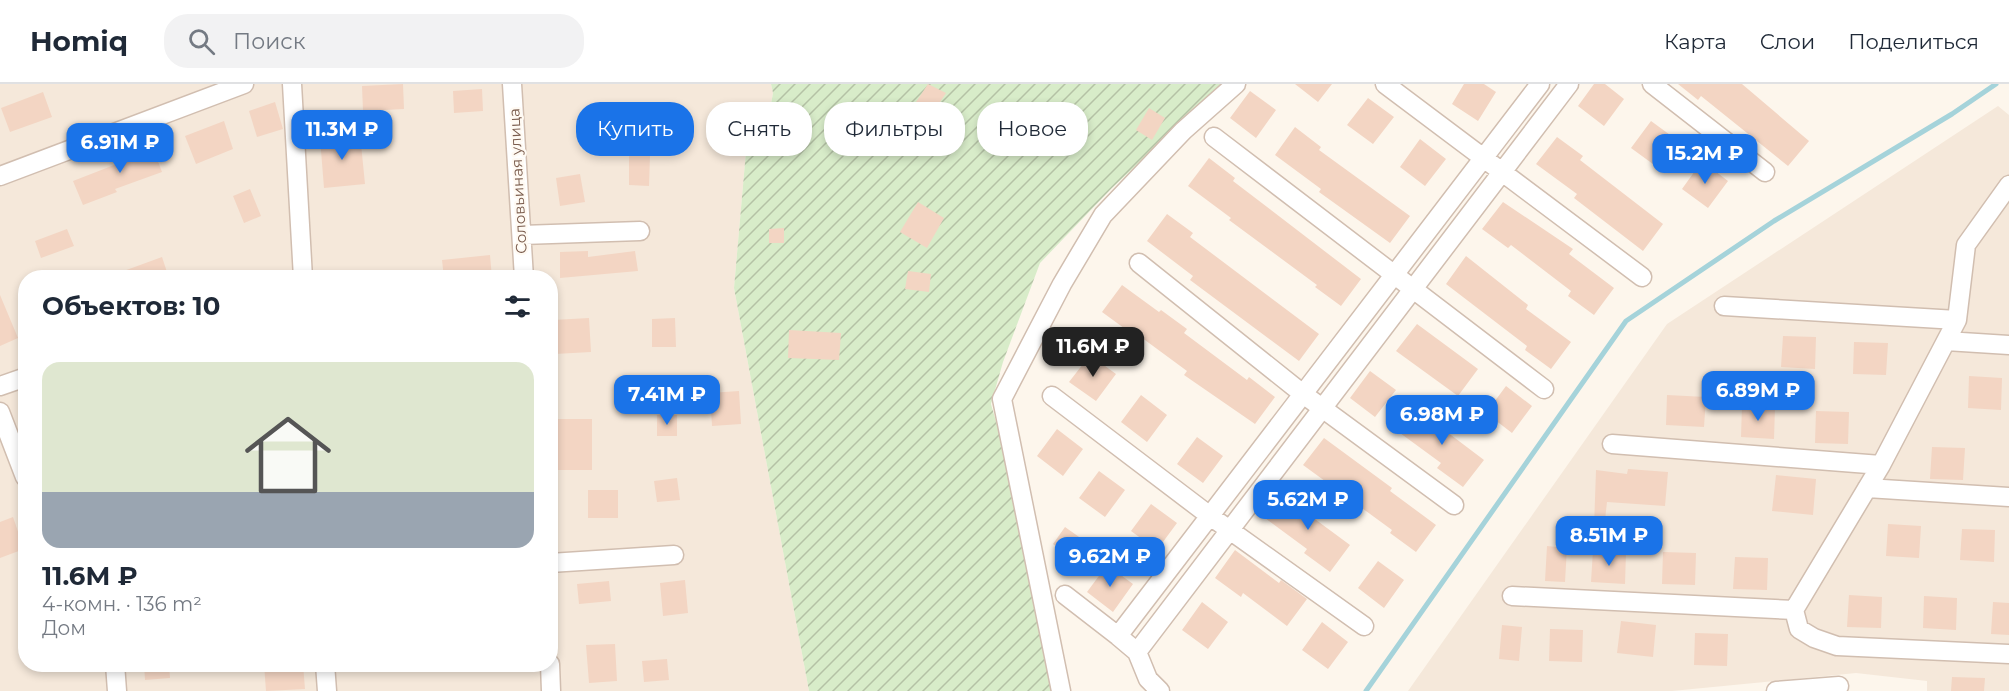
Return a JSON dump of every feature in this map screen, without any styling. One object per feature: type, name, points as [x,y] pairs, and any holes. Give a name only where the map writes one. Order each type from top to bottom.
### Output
[{"type":"street","points":[[0,176],[244,84]]},
{"type":"street","points":[[292,84],[297,270]]},
{"type":"street","name":"Соловьиная улица","points":[[512,84],[524,270]]},
{"type":"street","points":[[1061,691],[1002,399],[1062,284],[1103,215],[1183,131],[1236,84]]},
{"type":"street","points":[[1385,84],[1504,170],[1642,277]]},
{"type":"street","points":[[1118,636],[1540,84]]},
{"type":"street","points":[[1137,652],[1569,84]]},
{"type":"street","points":[[1652,84],[1765,172]]},
{"type":"street","points":[[1214,137],[1393,276],[1544,389]]},
{"type":"street","points":[[2009,185],[1966,245],[1957,320],[1881,465],[1794,610],[1799,629],[1814,638],[1837,646],[2009,654]]},
{"type":"street","points":[[522,235],[640,231]]},
{"type":"street","points":[[1138,263],[1303,394],[1454,505]]},
{"type":"street","points":[[1724,306],[1957,320]]},
{"type":"street","points":[[1946,341],[2009,345]]},
{"type":"street","points":[[0,387],[18,380]]},
{"type":"street","points":[[1052,396],[1210,516],[1231,528],[1364,626]]},
{"type":"street","points":[[0,412],[18,459]]},
{"type":"street","points":[[1612,444],[1881,465]]},
{"type":"street","points":[[1867,488],[2009,497]]},
{"type":"street","points":[[558,562],[674,555]]},
{"type":"street","points":[[1065,596],[1137,652],[1148,680],[1160,691]]},
{"type":"street","points":[[1512,596],[1794,610]]},
{"type":"street","points":[[116,672],[117,691]]},
{"type":"street","points":[[326,672],[327,691]]},
{"type":"street","points":[[550,672],[551,691]]},
{"type":"street","points":[[1776,691],[1839,686]]},
{"type":"shaded area","points":[[0,84],[771,84],[773,93],[771,102],[706,102],[706,156],[746,156],[734,288],[809,691],[0,691]]},
{"type":"shaded area","points":[[1998,106],[2009,115],[2009,691],[1927,691],[1927,681],[1856,673],[1672,691],[1408,691],[1667,324]]},
{"type":"green space","points":[[771,84],[1223,84],[1112,188],[1040,263],[1003,362],[991,404],[1034,554],[1059,691],[809,691],[734,288],[746,156],[812,156],[812,102],[771,102],[773,93]]},
{"type":"building","points":[[403,84],[404,109],[363,111],[362,86]]},
{"type":"building","points":[[928,84],[946,93],[940,102],[916,102]]},
{"type":"building","points":[[1295,84],[1332,84],[1318,102]]},
{"type":"building","points":[[1464,84],[1484,84],[1496,92],[1478,121],[1452,104]]},
{"type":"building","points":[[1594,84],[1605,84],[1624,99],[1604,126],[1578,106]]},
{"type":"building","points":[[1678,84],[1742,84],[1809,141],[1788,166],[1701,96],[1698,100]]},
{"type":"building","points":[[482,89],[483,111],[454,113],[453,91]]},
{"type":"building","points":[[1250,91],[1276,110],[1256,138],[1230,118]]},
{"type":"building","points":[[43,92],[52,117],[10,132],[1,108]]},
{"type":"building","points":[[1368,98],[1394,117],[1373,144],[1347,125]]},
{"type":"building","points":[[275,102],[283,129],[257,137],[249,111]]},
{"type":"building","points":[[1149,108],[1165,118],[1152,140],[1136,130]]},
{"type":"building","points":[[224,121],[233,149],[196,164],[185,136]]},
{"type":"building","points":[[1651,121],[1677,140],[1657,167],[1631,148]]},
{"type":"building","points":[[1295,127],[1321,147],[1319,150],[1410,216],[1390,243],[1319,192],[1321,189],[1275,155]]},
{"type":"building","points":[[360,134],[365,184],[324,188],[320,138]]},
{"type":"building","points":[[1557,137],[1583,156],[1580,160],[1663,224],[1643,251],[1574,198],[1577,194],[1536,164]]},
{"type":"building","points":[[1420,139],[1446,159],[1425,186],[1400,167]]},
{"type":"building","points":[[150,140],[162,172],[115,189],[117,192],[83,205],[73,181],[127,160],[123,150]]},
{"type":"building","points":[[629,156],[650,156],[649,186],[629,185]]},
{"type":"building","points":[[1209,158],[1235,178],[1233,181],[1361,279],[1341,306],[1188,186]]},
{"type":"building","points":[[1702,161],[1728,181],[1708,208],[1682,189]]},
{"type":"building","points":[[580,174],[585,202],[560,206],[556,178]]},
{"type":"building","points":[[250,189],[261,216],[244,223],[233,196]]},
{"type":"building","points":[[918,202],[944,218],[927,248],[900,232]]},
{"type":"building","points":[[1503,202],[1573,249],[1569,254],[1614,288],[1594,315],[1568,296],[1571,291],[1511,245],[1508,248],[1482,229]]},
{"type":"building","points":[[1167,214],[1193,233],[1190,237],[1319,334],[1299,361],[1190,280],[1193,276],[1147,241]]},
{"type":"building","points":[[784,228],[784,243],[769,243],[769,229]]},
{"type":"building","points":[[67,229],[74,246],[41,258],[35,241]]},
{"type":"building","points":[[588,251],[588,257],[635,251],[638,271],[560,278],[560,252]]},
{"type":"building","points":[[490,255],[491,270],[443,270],[442,260]]},
{"type":"building","points":[[1466,256],[1528,305],[1526,309],[1571,342],[1551,369],[1525,350],[1527,346],[1446,284]]},
{"type":"building","points":[[162,257],[166,270],[126,270]]},
{"type":"building","points":[[908,271],[931,274],[929,292],[905,289]]},
{"type":"building","points":[[1122,285],[1187,329],[1184,333],[1247,380],[1249,377],[1275,397],[1255,424],[1184,375],[1187,371],[1130,329],[1128,331],[1102,312]]},
{"type":"building","points":[[0,295],[18,338],[0,346]]},
{"type":"building","points":[[589,318],[591,352],[558,354],[558,320]]},
{"type":"building","points":[[675,318],[676,347],[652,347],[652,319]]},
{"type":"building","points":[[1417,324],[1478,369],[1458,396],[1396,351]]},
{"type":"building","points":[[789,330],[841,333],[839,360],[788,358]]},
{"type":"building","points":[[1783,336],[1816,337],[1815,369],[1781,367]]},
{"type":"building","points":[[1854,342],[1888,343],[1886,375],[1853,374]]},
{"type":"building","points":[[1090,355],[1116,374],[1096,401],[1069,382]]},
{"type":"building","points":[[1370,371],[1396,390],[1375,417],[1350,398]]},
{"type":"building","points":[[1969,376],[2002,378],[2001,410],[1968,408]]},
{"type":"building","points":[[1506,386],[1532,406],[1512,433],[1486,413]]},
{"type":"building","points":[[739,391],[741,424],[712,426],[710,393]]},
{"type":"building","points":[[1141,395],[1167,415],[1147,442],[1121,422]]},
{"type":"building","points":[[1667,395],[1706,397],[1704,427],[1666,425]]},
{"type":"building","points":[[1420,405],[1446,425],[1443,429],[1484,460],[1463,487],[1437,468],[1441,463],[1400,433]]},
{"type":"building","points":[[1742,405],[1775,407],[1774,439],[1741,437]]},
{"type":"building","points":[[1816,411],[1849,412],[1848,444],[1815,443]]},
{"type":"building","points":[[657,415],[677,415],[677,436],[657,436]]},
{"type":"building","points":[[558,419],[592,419],[592,470],[558,470]]},
{"type":"building","points":[[1057,429],[1083,449],[1063,476],[1037,456]]},
{"type":"building","points":[[1197,437],[1223,456],[1203,483],[1177,464]]},
{"type":"building","points":[[1324,438],[1392,488],[1390,491],[1436,525],[1416,552],[1390,533],[1392,530],[1303,465]]},
{"type":"building","points":[[1932,447],[1965,448],[1963,480],[1930,479]]},
{"type":"building","points":[[1628,469],[1668,472],[1665,506],[1607,502],[1604,529],[1594,528],[1596,470],[1627,474]]},
{"type":"building","points":[[1099,471],[1125,490],[1105,517],[1079,498]]},
{"type":"building","points":[[1776,475],[1816,479],[1813,515],[1772,511]]},
{"type":"building","points":[[677,478],[680,500],[657,502],[654,481]]},
{"type":"building","points":[[588,490],[618,490],[618,518],[588,518]]},
{"type":"building","points":[[1285,491],[1311,510],[1308,514],[1350,545],[1330,572],[1304,553],[1307,549],[1265,518]]},
{"type":"building","points":[[1151,504],[1177,523],[1157,550],[1131,531]]},
{"type":"building","points":[[13,517],[18,532],[18,551],[0,558],[0,522]]},
{"type":"building","points":[[1888,524],[1921,526],[1919,558],[1886,556]]},
{"type":"building","points":[[1065,527],[1089,544],[1077,560],[1053,544]]},
{"type":"building","points":[[1962,529],[1995,530],[1994,562],[1960,560]]},
{"type":"building","points":[[1547,546],[1567,548],[1565,582],[1545,581]]},
{"type":"building","points":[[1235,550],[1279,583],[1281,580],[1307,599],[1287,626],[1243,593],[1241,597],[1215,578]]},
{"type":"building","points":[[1593,550],[1626,552],[1625,584],[1591,582]]},
{"type":"building","points":[[1663,552],[1696,553],[1695,585],[1662,584]]},
{"type":"building","points":[[1735,557],[1768,558],[1767,590],[1733,589]]},
{"type":"building","points":[[1378,561],[1404,580],[1384,608],[1358,588]]},
{"type":"building","points":[[1107,565],[1133,584],[1113,612],[1087,592]]},
{"type":"building","points":[[685,580],[688,613],[663,616],[660,583]]},
{"type":"building","points":[[609,581],[611,601],[579,604],[577,584]]},
{"type":"building","points":[[1849,595],[1882,597],[1881,628],[1847,627]]},
{"type":"building","points":[[1924,596],[1957,598],[1956,630],[1923,628]]},
{"type":"building","points":[[1202,602],[1228,622],[1208,649],[1182,630]]},
{"type":"building","points":[[1993,602],[2009,603],[2009,635],[1991,634]]},
{"type":"building","points":[[1621,621],[1656,625],[1653,657],[1617,653]]},
{"type":"building","points":[[1322,622],[1348,642],[1328,669],[1302,650]]},
{"type":"building","points":[[1502,625],[1522,627],[1519,661],[1499,659]]},
{"type":"building","points":[[1550,629],[1583,630],[1582,662],[1549,661]]},
{"type":"building","points":[[1695,633],[1728,634],[1727,666],[1694,665]]},
{"type":"building","points":[[615,644],[617,681],[589,683],[586,645]]},
{"type":"building","points":[[667,659],[669,680],[644,682],[642,661]]},
{"type":"building","points":[[144,672],[170,672],[170,678],[145,680]]},
{"type":"building","points":[[265,672],[304,672],[305,689],[266,691]]},
{"type":"building","points":[[1952,677],[1985,678],[1984,691],[1951,691]]},
{"type":"waterway","points":[[1366,691],[1626,321],[1774,221],[1952,114],[1996,84]]}]
